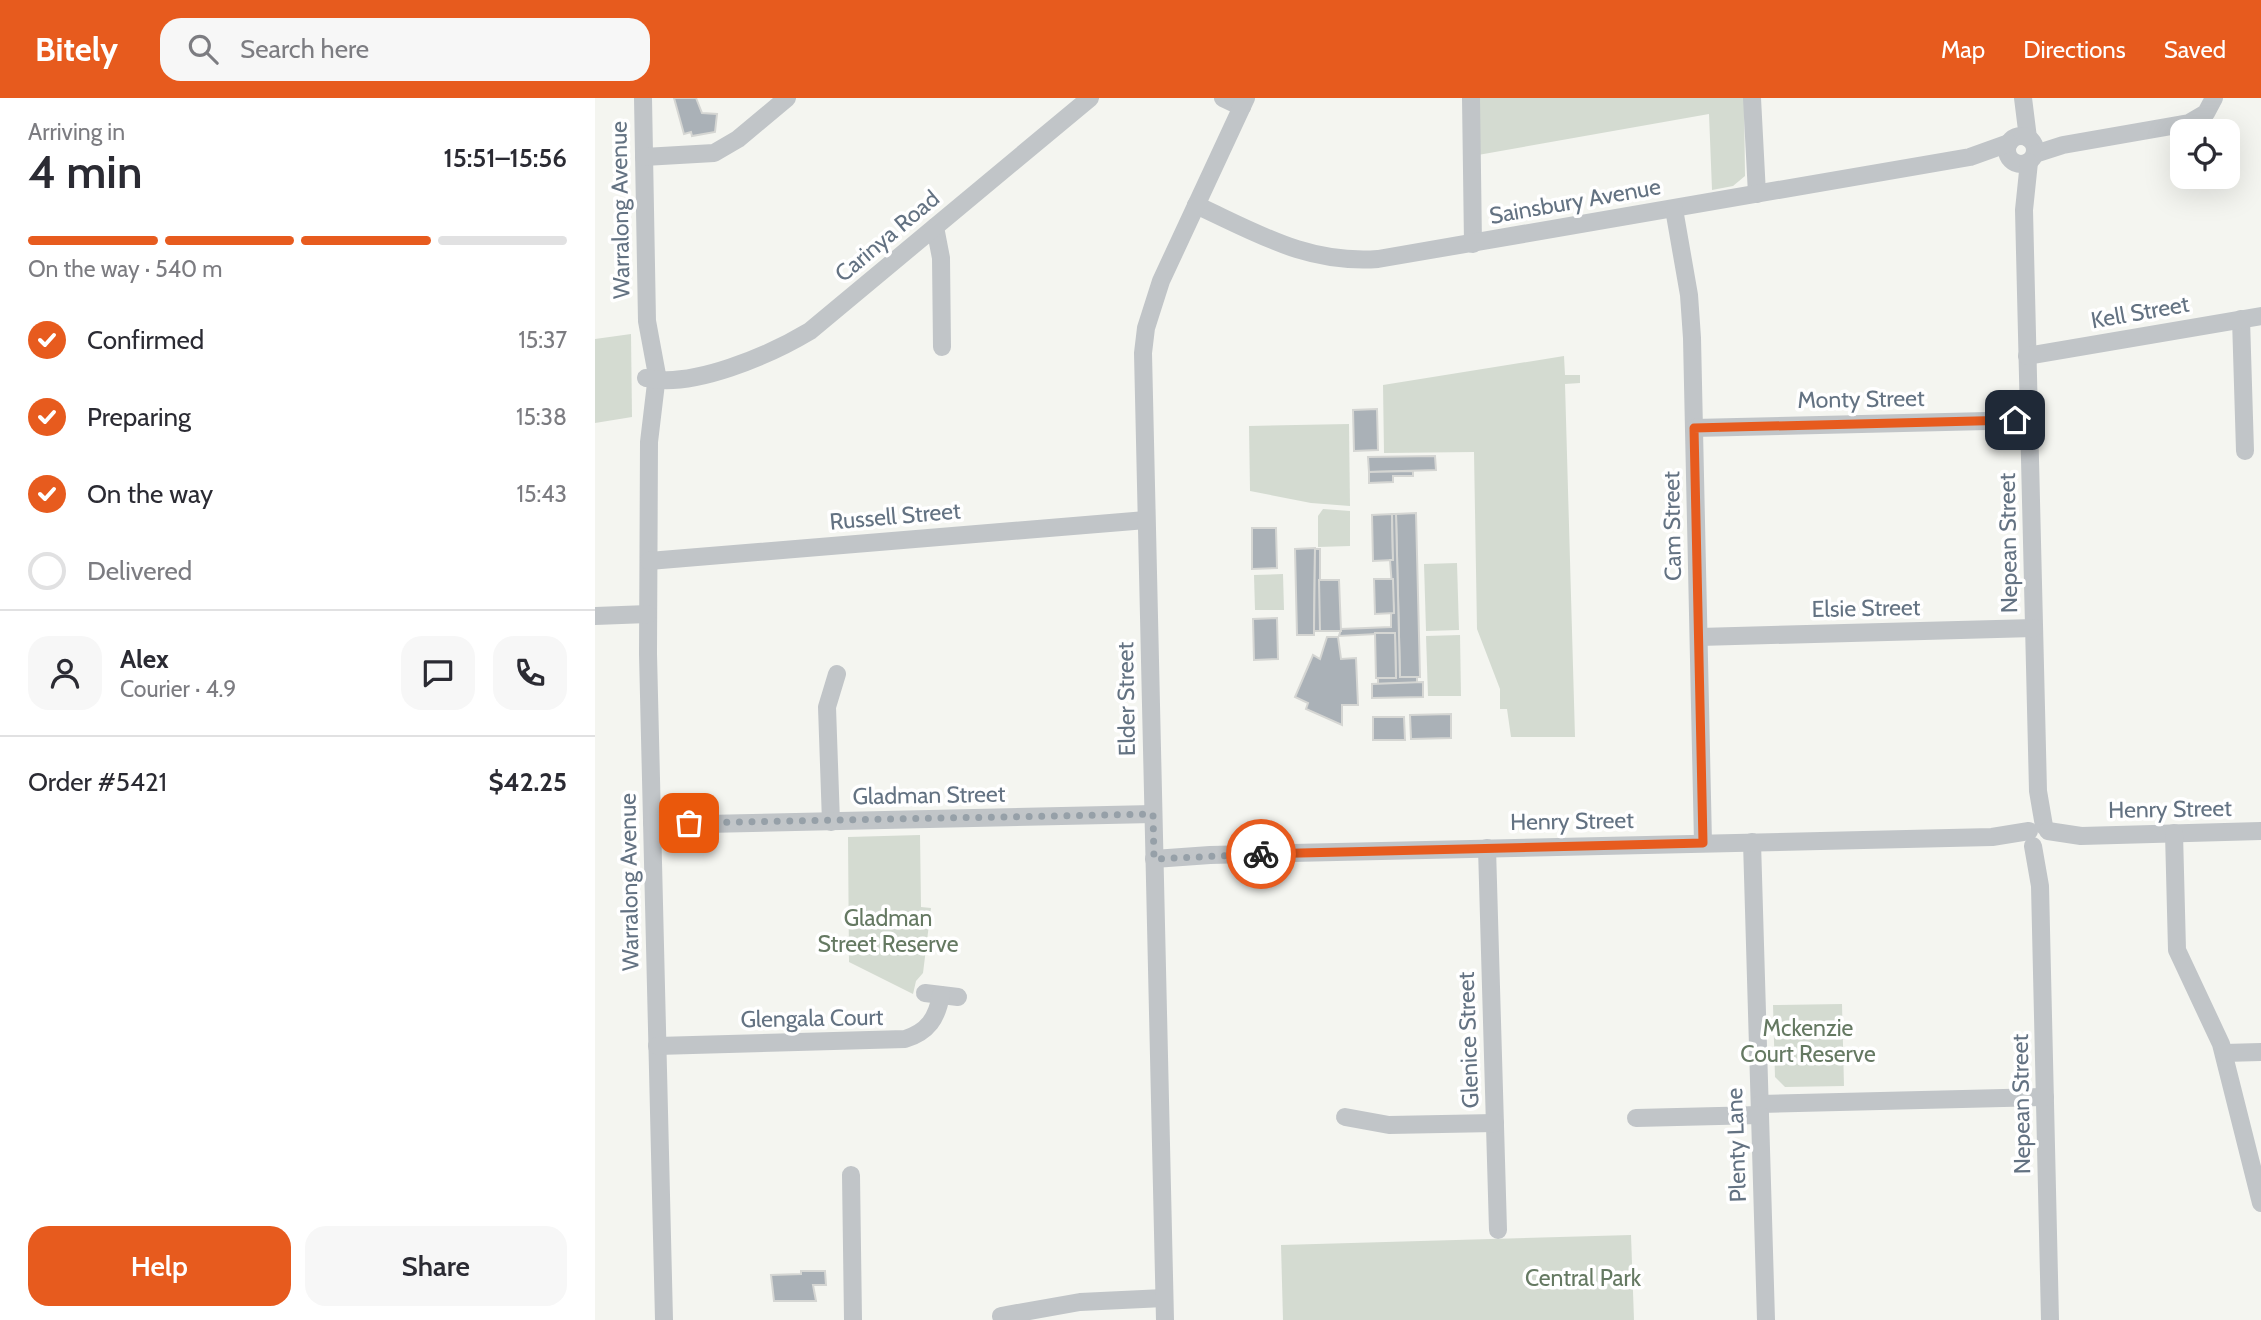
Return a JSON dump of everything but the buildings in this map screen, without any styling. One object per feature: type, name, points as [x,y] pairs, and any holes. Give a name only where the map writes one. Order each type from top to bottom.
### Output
[{"type":"street","name":"Warralong Avenue","points":[[643,98],[647,321],[643,346],[653,378],[644,415],[649,442],[648,614],[664,1320]]},
{"type":"street","points":[[644,157],[697,157],[714,153],[730,145],[787,98]]},
{"type":"street","name":"Carinya Road","points":[[653,378],[695,375],[753,360],[801,336],[1090,98]]},
{"type":"street","points":[[1223,98],[1244,103]]},
{"type":"street","points":[[1471,98],[1473,244]]},
{"type":"street","points":[[1752,98],[1757,194]]},
{"type":"street","name":"Nepean Street","points":[[2021,98],[2050,1320]]},
{"type":"street","name":"Sainsbury Avenue","points":[[1196,205],[1283,246],[1324,258],[1378,259],[1970,157],[2063,145],[2189,123],[2206,113],[2214,98]]},
{"type":"street","name":"Elder Street","points":[[1165,1320],[1142,368],[1146,328],[1161,281],[1244,103]]},
{"type":"street","name":"Cam Street","points":[[1674,209],[1691,318],[1703,843]]},
{"type":"street","points":[[935,227],[941,258],[942,347]]},
{"type":"street","name":"Kell Street","points":[[2027,356],[2261,316]]},
{"type":"street","points":[[2241,319],[2245,451]]},
{"type":"street","name":"Monty Street","points":[[1694,428],[2029,420]]},
{"type":"street","name":"Russell Street","points":[[649,561],[1146,520]]},
{"type":"street","points":[[595,616],[648,614]]},
{"type":"street","name":"Elsie Street","points":[[1699,637],[2034,628]]},
{"type":"street","points":[[831,822],[827,707],[837,674]]},
{"type":"street","name":"Gladman Street","points":[[652,827],[1153,814]]},
{"type":"street","name":"Henry Street","points":[[1154,859],[1487,848],[2261,831]]},
{"type":"street","points":[[2174,834],[2177,950],[2224,1053],[2261,1203]]},
{"type":"street","name":"Plenty Lane","points":[[1752,842],[1766,1320]]},
{"type":"street","name":"Glenice Street","points":[[1487,848],[1498,1230]]},
{"type":"street","name":"Glengala Court","points":[[657,1046],[905,1039],[919,1034],[933,1021],[941,995]]},
{"type":"street","points":[[2224,1053],[2261,1052]]},
{"type":"street","points":[[1636,1118],[2045,1097]]},
{"type":"street","points":[[1345,1118],[1389,1125],[1495,1123]]},
{"type":"street","points":[[851,1175],[853,1320]]},
{"type":"street","points":[[1001,1316],[1080,1301],[1164,1298]]},
{"type":"green space","points":[[1479,98],[1744,98],[1745,176],[1733,186],[1712,190],[1709,114],[1478,155]]},
{"type":"green space","points":[[631,334],[632,417],[595,423],[595,339]]},
{"type":"green space","points":[[1564,356],[1565,375],[1580,375],[1580,383],[1565,384],[1575,737],[1511,737],[1507,709],[1500,709],[1500,689],[1477,629],[1474,452],[1384,453],[1383,385]]},
{"type":"green space","points":[[1349,424],[1350,506],[1311,503],[1250,491],[1249,426]]},
{"type":"green space","points":[[1323,509],[1350,511],[1350,546],[1318,547],[1318,516]]},
{"type":"green space","points":[[1457,563],[1459,630],[1426,631],[1424,564]]},
{"type":"green space","points":[[1283,574],[1284,610],[1255,610],[1254,575]]},
{"type":"green space","points":[[1460,635],[1461,696],[1428,696],[1426,636]]},
{"type":"green space","name":"Gladman Street Reserve","points":[[920,835],[921,907],[931,908],[923,973],[916,981],[913,994],[849,962],[848,837]]},
{"type":"green space","name":"Mckenzie Court Reserve","points":[[1842,1004],[1844,1086],[1785,1087],[1775,1077],[1773,1005]]},
{"type":"green space","name":"Central Park","points":[[1631,1235],[1634,1320],[1283,1320],[1281,1245]]},
{"type":"way so far","points":[[689,823],[756,824],[1153,814],[1154,859],[1261,854]]},
{"type":"route","points":[[1261,854],[1703,843],[1694,428],[2015,420]]}]
